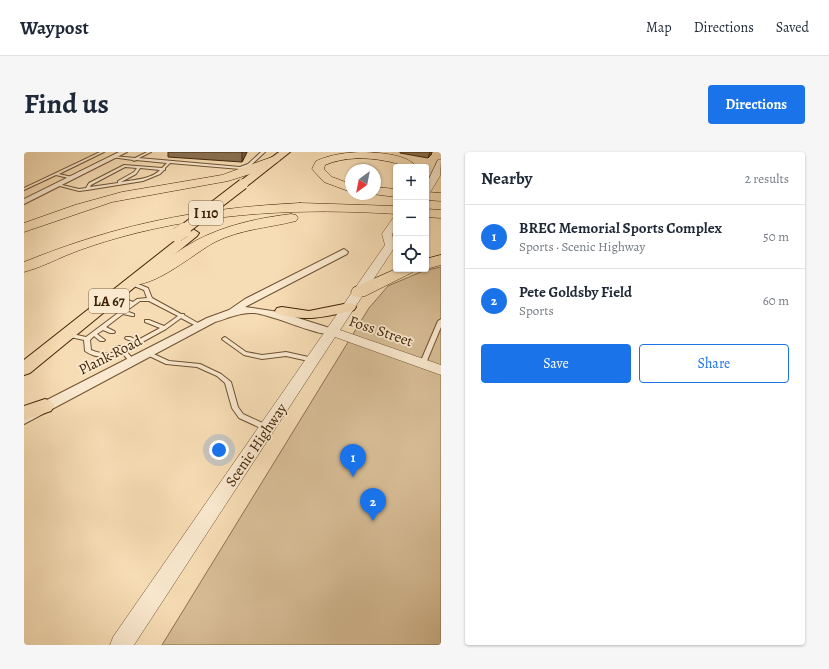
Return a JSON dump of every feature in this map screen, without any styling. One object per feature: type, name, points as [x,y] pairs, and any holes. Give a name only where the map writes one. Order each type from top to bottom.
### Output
[{"type":"highway","points":[[345,186],[322,176],[318,169],[320,163],[335,155],[365,153],[391,157],[405,164]]},
{"type":"highway","points":[[24,228],[71,210],[104,201],[154,190],[226,178],[250,170],[280,156]]},
{"type":"highway","points":[[381,192],[393,193]]},
{"type":"highway","points":[[429,192],[441,197]]},
{"type":"highway","name":"I 110","points":[[142,214],[194,204],[264,198],[326,197],[393,201]]},
{"type":"highway","points":[[429,204],[441,205]]},
{"type":"highway","name":"I 110","points":[[24,266],[76,245],[119,232],[156,222],[213,212],[264,207],[306,206],[393,210]]},
{"type":"highway","points":[[429,213],[441,214]]},
{"type":"highway","points":[[132,282],[149,276],[208,240],[245,226],[294,218],[340,215],[393,215]]},
{"type":"highway","points":[[429,217],[441,219]]},
{"type":"highway","points":[[429,263],[441,260]]},
{"type":"highway","points":[[359,292],[402,272]]},
{"type":"main road","name":"LA 67","points":[[24,369],[295,152]]},
{"type":"main road","name":"LA 67","points":[[24,354],[280,156]]},
{"type":"main road","points":[[282,311],[309,315],[349,307]]},
{"type":"street","points":[[24,202],[124,152]]},
{"type":"street","points":[[429,188],[436,176],[436,171],[441,162]]},
{"type":"street","points":[[429,174],[436,171]]},
{"type":"street","name":"Scenic Highway","points":[[121,645],[393,242],[387,234],[393,224]]},
{"type":"street","name":"Plank Road","points":[[226,316],[244,304],[344,252]]},
{"type":"street","name":"Plank Road","points":[[30,411],[200,326],[211,320],[220,312],[244,304],[267,306],[321,324],[332,332]]},
{"type":"street","name":"Plank Road","points":[[211,320],[239,311],[254,310],[332,332]]},
{"type":"street","name":"Foss Street","points":[[332,332],[441,370]]},
{"type":"lane","points":[[24,190],[102,152]]},
{"type":"lane","points":[[134,160],[148,152]]},
{"type":"lane","points":[[113,157],[240,168],[246,167],[263,152]]},
{"type":"lane","points":[[58,185],[79,190],[146,179],[164,169],[169,162]]},
{"type":"lane","points":[[88,189],[90,184],[124,166],[164,169]]},
{"type":"lane","points":[[116,184],[135,173],[139,168]]},
{"type":"lane","points":[[56,174],[72,178]]},
{"type":"lane","points":[[132,282],[146,289],[150,299]]},
{"type":"lane","points":[[114,296],[133,304]]},
{"type":"lane","points":[[67,334],[87,339],[139,300],[150,299],[200,326]]},
{"type":"lane","points":[[123,312],[132,315]]},
{"type":"lane","points":[[87,339],[88,351],[101,356],[110,356],[123,351],[164,328],[182,315]]},
{"type":"lane","points":[[147,321],[164,328]]},
{"type":"lane","points":[[423,363],[441,321]]},
{"type":"lane","points":[[103,328],[112,332]]},
{"type":"lane","points":[[94,334],[102,340]]},
{"type":"lane","points":[[128,338],[138,342]]},
{"type":"lane","points":[[225,339],[244,354],[262,357],[286,354],[313,360]]},
{"type":"lane","points":[[118,347],[132,361]]},
{"type":"lane","points":[[147,353],[168,363],[198,365],[218,375],[228,382],[235,408],[241,416],[267,428]]},
{"type":"shaded area","points":[[441,267],[441,645],[162,645],[369,308],[388,286],[421,272],[429,272],[429,270]]},
{"type":"place","name":"BREC Memorial Sports Complex","points":[[353,477]]},
{"type":"place","name":"Pete Goldsby Field","points":[[373,521]]}]
